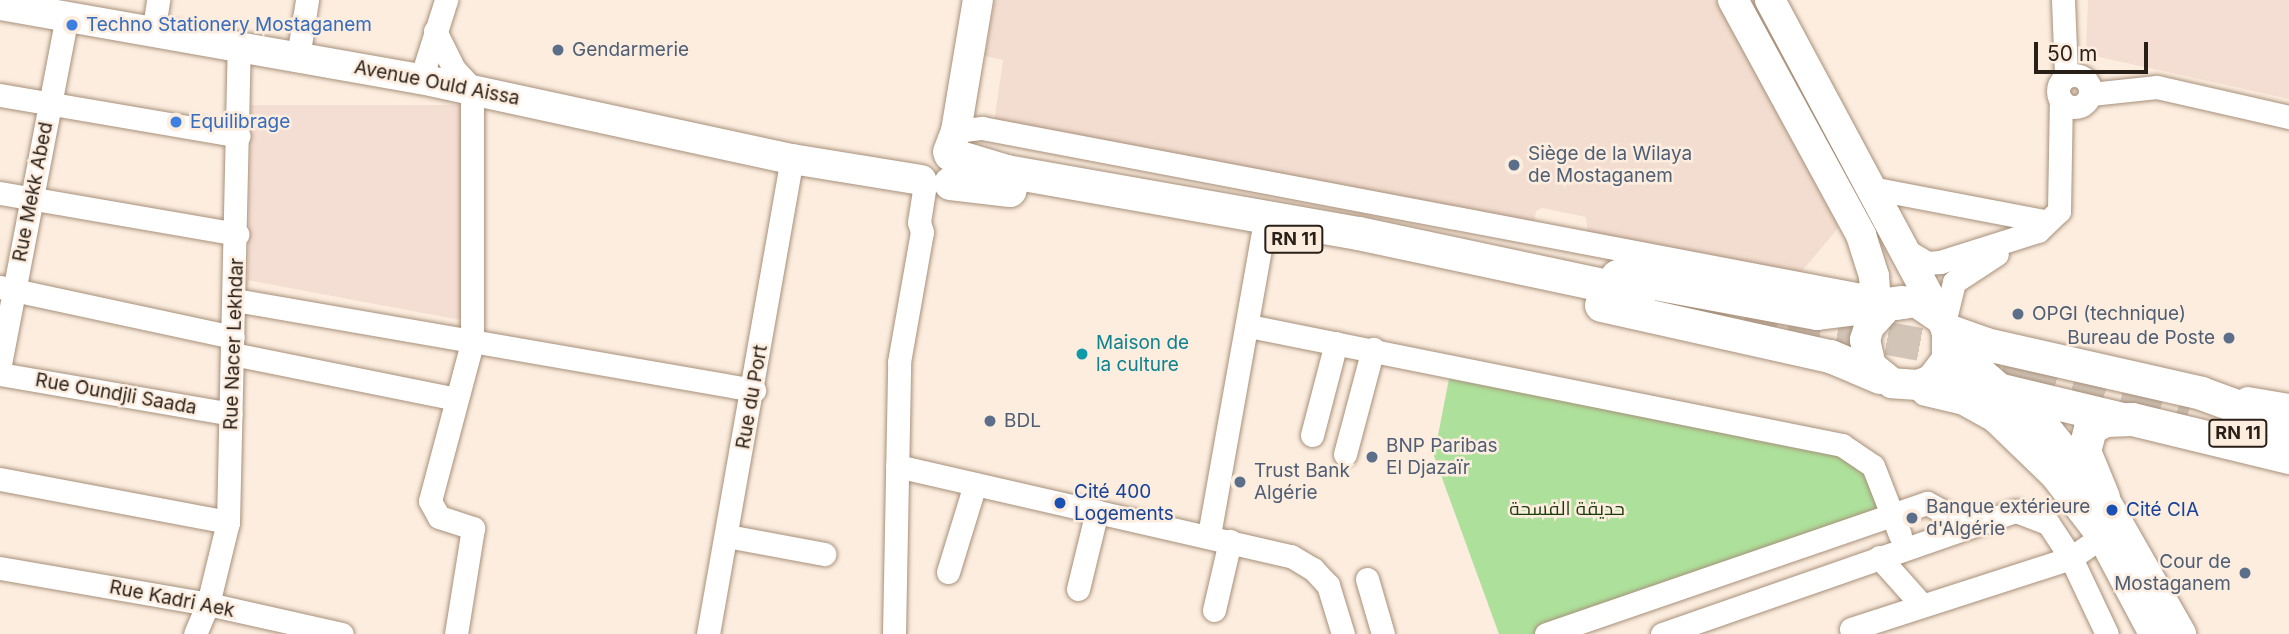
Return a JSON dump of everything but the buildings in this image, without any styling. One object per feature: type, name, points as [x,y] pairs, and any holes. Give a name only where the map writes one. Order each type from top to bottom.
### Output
[{"type":"highway","name":"RN 11","points":[[937,165],[1263,233],[1639,297]]},
{"type":"highway","name":"RN 11","points":[[937,165],[1006,171],[1469,266]]},
{"type":"highway","points":[[1469,266],[1622,276],[1817,313],[1883,305]]},
{"type":"highway","points":[[1469,266],[1830,356],[1905,381],[2008,392],[2289,457]]},
{"type":"highway","points":[[1945,329],[1986,344],[2192,406],[2289,426]]},
{"type":"highway","name":"RN 11","points":[[2192,406],[2289,449]]},
{"type":"highway","points":[[2103,496],[2085,459],[2085,439],[2096,423],[2119,418]]},
{"type":"main road","points":[[937,165],[938,126],[964,0]]},
{"type":"main road","points":[[937,165],[978,0]]},
{"type":"main road","points":[[1733,0],[1846,201],[1869,255],[1883,305],[1865,340],[1871,366],[1905,381],[1964,400],[2008,426],[2056,476],[2102,536],[2154,634]]},
{"type":"main road","points":[[1770,0],[1871,188],[1909,252],[1945,329],[1947,359],[1905,381]]},
{"type":"main road","name":"Avenue Ould Aissa","points":[[0,5],[66,20],[472,88],[792,159],[872,170],[937,165]]},
{"type":"main road","points":[[1883,305],[1930,308],[1945,329],[2050,432],[2103,496],[2181,634]]},
{"type":"street","points":[[153,33],[158,0]]},
{"type":"street","points":[[298,57],[307,0]]},
{"type":"street","points":[[421,79],[446,0]]},
{"type":"street","points":[[1909,252],[1927,263],[2008,242],[2038,231],[2044,221],[2059,211],[2059,87],[2066,76],[2063,0]]},
{"type":"street","name":"Rue Mekk Abed","points":[[0,364],[7,289],[33,200],[66,20]]},
{"type":"street","points":[[435,31],[454,69],[472,88],[472,343],[430,501],[439,517],[474,528],[456,634]]},
{"type":"street","name":"Rue Nacer Lekhdar","points":[[195,634],[208,604],[228,522],[237,234],[239,48]]},
{"type":"street","points":[[2066,76],[2081,76],[2091,94]]},
{"type":"street","points":[[2061,100],[2078,107],[2091,94],[2157,87],[2289,117]]},
{"type":"street","points":[[0,96],[50,107],[239,136]]},
{"type":"street","points":[[894,634],[899,362],[922,232],[919,222],[937,165],[995,130],[1883,305]]},
{"type":"street","name":"Rue du Port","points":[[708,634],[754,390],[792,159]]},
{"type":"street","points":[[1871,188],[2044,221]]},
{"type":"street","points":[[0,193],[237,234]]},
{"type":"street","points":[[1214,610],[1219,538],[1263,233]]},
{"type":"street","points":[[1945,329],[1954,282],[2008,242]]},
{"type":"street","points":[[7,289],[457,399]]},
{"type":"street","points":[[235,300],[754,390]]},
{"type":"street","points":[[1249,326],[1843,445],[1873,467],[1897,524]]},
{"type":"street","points":[[1312,435],[1336,343]]},
{"type":"street","points":[[1345,454],[1373,349]]},
{"type":"street","name":"Rue Oundjli Saada","points":[[0,374],[231,414]]},
{"type":"street","points":[[2192,406],[2289,405]]},
{"type":"street","points":[[897,466],[1291,556],[1313,569],[1328,585],[1343,634]]},
{"type":"street","points":[[0,479],[228,522]]},
{"type":"street","points":[[948,572],[975,484]]},
{"type":"street","points":[[1546,634],[1897,524],[1935,504],[1968,525]]},
{"type":"street","points":[[1662,634],[2016,510],[2034,514],[2048,523],[2071,558],[2107,634]]},
{"type":"street","points":[[1078,589],[1097,511]]},
{"type":"street","points":[[727,536],[824,554]]},
{"type":"street","points":[[1851,628],[2071,558],[2102,536]]},
{"type":"street","points":[[1879,557],[1921,604]]},
{"type":"street","name":"Rue Kadri Aek","points":[[0,568],[208,604],[342,634]]},
{"type":"street","points":[[1367,579],[1383,634]]},
{"type":"shaded area","name":"Siège de la Wilaya de Mostaganem","points":[[995,0],[1716,0],[1839,227],[1798,276],[1588,234],[1586,217],[1542,208],[1536,211],[1534,223],[994,123],[1003,60],[985,56]]},
{"type":"shaded area","points":[[2088,0],[2289,0],[2289,99],[2086,54]]},
{"type":"shaded area","points":[[251,105],[460,105],[466,321],[248,280]]},
{"type":"green space","name":"حديقة الفسحة","points":[[1449,379],[1838,452],[1867,473],[1883,507],[1537,634],[1499,634],[1434,456]]},
{"type":"tunnel","points":[[1695,311],[1811,330]]},
{"type":"tunnel","points":[[1789,320],[1977,354]]},
{"type":"tunnel","points":[[1954,357],[2025,370],[2152,407]]},
{"type":"tunnel","points":[[2131,391],[2189,409]]},
{"type":"place","name":"Techno Stationery Mostaganem","points":[[72,25]]},
{"type":"place","name":"Gendarmerie","points":[[558,50]]},
{"type":"place","name":"Equilibrage","points":[[176,122]]},
{"type":"place","name":"Siège de la Wilaya de Mostaganem","points":[[1514,165]]},
{"type":"place","name":"OPGI (technique)","points":[[2018,314]]},
{"type":"place","name":"Bureau de Poste","points":[[2229,338]]},
{"type":"place","name":"Maison de la culture","points":[[1082,354]]},
{"type":"place","name":"BDL","points":[[990,421]]},
{"type":"place","name":"BNP Paribas El Djazaïr","points":[[1372,457]]},
{"type":"place","name":"Trust Bank Algérie","points":[[1240,482]]},
{"type":"place","name":"Cité 400 Logements","points":[[1060,503]]},
{"type":"place","name":"Cité CIA","points":[[2112,510]]},
{"type":"place","name":"Banque extérieure d'Algérie","points":[[1912,518]]},
{"type":"place","name":"Cour de Mostaganem","points":[[2245,573]]}]
